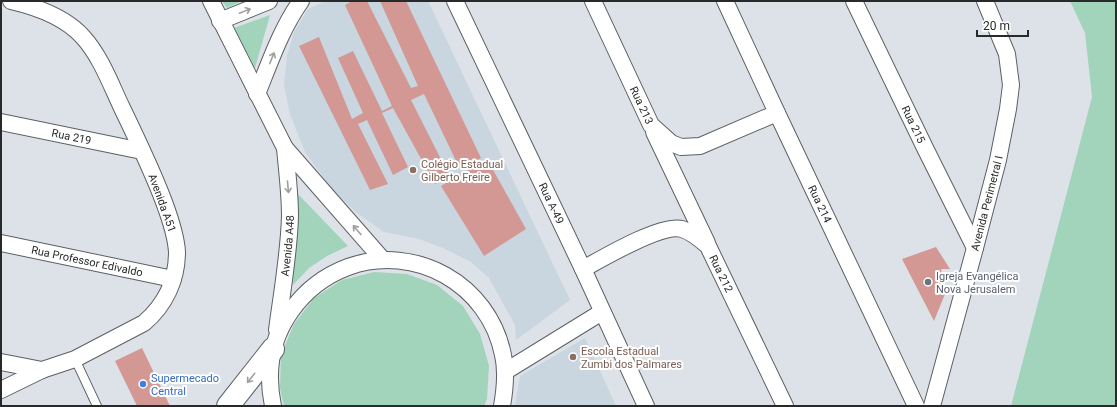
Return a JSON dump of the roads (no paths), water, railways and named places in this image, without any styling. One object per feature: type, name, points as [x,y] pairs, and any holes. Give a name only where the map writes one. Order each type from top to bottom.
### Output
[{"type":"street","name":"Avenida A51","points":[[1,390],[42,370],[75,359],[144,323],[161,306],[165,299],[174,279],[177,251],[171,222],[160,191],[95,54],[83,36],[73,27],[55,16],[11,1]]},
{"type":"street","name":"Avenida A48","points":[[211,1],[285,148],[383,260]]},
{"type":"street","points":[[220,21],[269,1]]},
{"type":"street","points":[[257,94],[280,37],[301,1]]},
{"type":"street","name":"Rua A-49","points":[[455,1],[583,269],[646,406]]},
{"type":"street","name":"Rua 213","points":[[593,1],[651,125],[671,143],[681,147],[690,148],[700,146],[777,113]]},
{"type":"street","name":"Rua 214","points":[[725,1],[916,406]]},
{"type":"street","name":"Rua 215","points":[[854,1],[975,248]]},
{"type":"street","name":"Avenida Perimetral I","points":[[932,406],[975,248],[1001,145],[1008,109],[1011,85],[1007,54],[985,1]]},
{"type":"street","name":"Rua 219","points":[[1,122],[142,151]]},
{"type":"street","points":[[651,125],[708,246]]},
{"type":"street","name":"Avenida A48","points":[[274,345],[289,236],[289,195],[285,148]]},
{"type":"street","name":"Rua 212","points":[[583,269],[665,229],[678,228],[689,231],[708,246],[785,406]]},
{"type":"street","name":"Rua Professor Edivaldo","points":[[1,243],[174,279]]},
{"type":"street","points":[[273,406],[270,393],[269,371],[274,345],[285,320],[295,305],[316,284],[336,271],[359,263],[383,260],[416,263],[432,268],[461,285],[484,309],[497,334],[506,371],[505,391],[502,406]]},
{"type":"street","points":[[506,371],[602,312]]},
{"type":"street","points":[[228,406],[274,345]]},
{"type":"street","points":[[1,362],[42,370]]},
{"type":"lane","points":[[75,359],[97,406]]},
{"type":"place","name":"Colégio Estadual Gilberto Freire","points":[[413,170]]},
{"type":"place","name":"Igreja Evangélica Nova Jerusalem","points":[[928,282]]},
{"type":"place","name":"Escola Estadual Zumbi dos Palmares","points":[[573,357]]},
{"type":"place","name":"Supermecado Central","points":[[143,384]]}]
